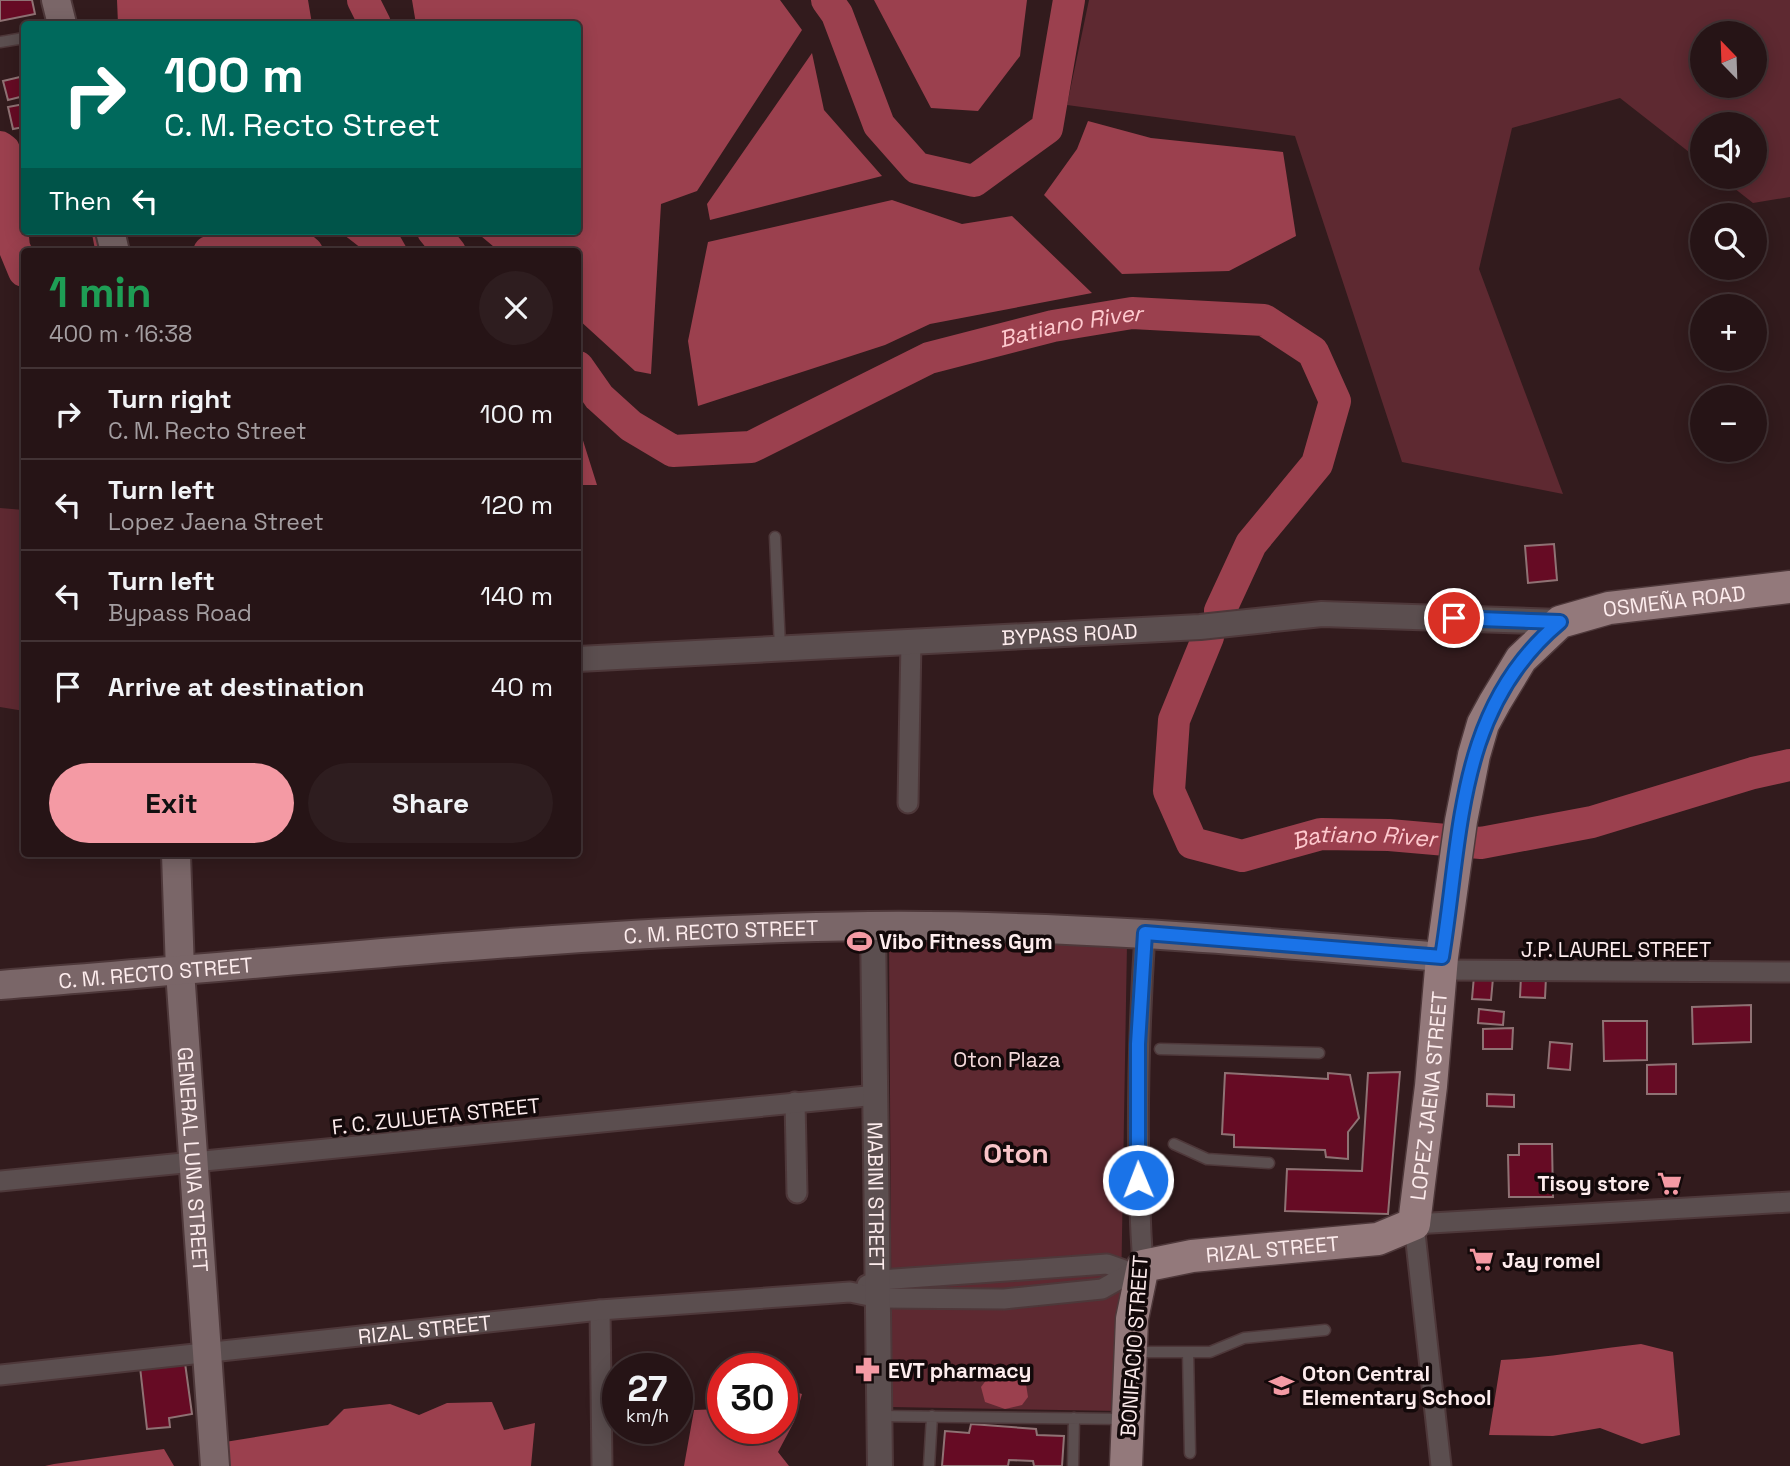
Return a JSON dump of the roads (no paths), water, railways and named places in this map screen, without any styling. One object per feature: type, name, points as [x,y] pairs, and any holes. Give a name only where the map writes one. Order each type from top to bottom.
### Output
[{"type":"main road","points":[[56,0],[61,21]]},
{"type":"main road","name":"OSMEÑA ROAD","points":[[1560,622],[1609,608],[1790,587]]},
{"type":"main road","name":"LOPEZ JAENA STREET","points":[[1414,1224],[1441,964],[1461,821],[1483,724],[1521,659],[1560,622]]},
{"type":"main road","name":"GENERAL LUNA STREET","points":[[176,857],[192,1164],[215,1466]]},
{"type":"main road","name":"C. M. RECTO STREET","points":[[0,985],[669,932],[873,926],[1145,933],[1441,964]]},
{"type":"main road","name":"RIZAL STREET","points":[[1136,1269],[1192,1256],[1378,1239],[1414,1224]]},
{"type":"main road","name":"BONIFACIO STREET","points":[[1126,1466],[1136,1269]]},
{"type":"street","name":"BYPASS ROAD","points":[[581,659],[1200,627],[1322,614],[1560,622]]},
{"type":"street","points":[[908,803],[911,641]]},
{"type":"street","name":"MABINI STREET","points":[[873,926],[880,1466]]},
{"type":"street","name":"BONIFACIO STREET","points":[[1136,1269],[1138,1058],[1145,933]]},
{"type":"street","name":"J.P. LAUREL STREET","points":[[1441,964],[1790,972]]},
{"type":"street","name":"F. C. ZULUETA STREET","points":[[0,1181],[877,1095]]},
{"type":"street","points":[[795,1102],[797,1193]]},
{"type":"street","points":[[1441,1466],[1414,1224],[1790,1202]]},
{"type":"street","name":"RIZAL STREET","points":[[0,1375],[600,1310],[850,1292],[1107,1264],[1136,1269]]},
{"type":"street","name":"RIZAL STREET","points":[[879,1289],[1004,1298],[1102,1289],[1136,1269]]},
{"type":"street","points":[[600,1310],[601,1466]]},
{"type":"lane","points":[[0,42],[21,38]]},
{"type":"lane","points":[[775,537],[780,648]]},
{"type":"lane","points":[[1160,1049],[1319,1053]]},
{"type":"lane","points":[[1174,1144],[1207,1159],[1269,1163]]},
{"type":"lane","points":[[1130,1352],[1210,1352],[1244,1338],[1325,1330]]},
{"type":"lane","points":[[1188,1352],[1190,1453]]},
{"type":"lane","points":[[879,1416],[1128,1419]]},
{"type":"lane","points":[[929,1466],[932,1416]]},
{"type":"lane","points":[[1073,1466],[1074,1419]]},
{"type":"waterway","name":"Batiano River","points":[[363,0],[374,21]]},
{"type":"waterway","name":"Batiano River","points":[[827,0],[837,14],[879,125],[917,168],[974,181],[1047,128],[1069,0]]},
{"type":"waterway","name":"Batiano River","points":[[0,147],[4,150],[14,247],[21,264]]},
{"type":"waterway","points":[[95,235],[97,248]]},
{"type":"waterway","name":"Batiano River","points":[[436,235],[447,248]]},
{"type":"waterway","name":"Batiano River","points":[[223,248],[260,239],[284,240],[302,248]]},
{"type":"waterway","name":"Batiano River","points":[[581,371],[599,397],[631,426],[673,451],[751,447],[929,358],[1053,326],[1132,313],[1264,320],[1313,352],[1335,401],[1317,464],[1251,544],[1220,611]]},
{"type":"waterway","name":"Batiano River","points":[[1208,637],[1174,720],[1169,791],[1192,843],[1242,856],[1321,834],[1389,835],[1481,843],[1592,822],[1753,773],[1790,765]]},
{"type":"place","name":"Vibo Fitness Gym","points":[[859,941]]},
{"type":"place","name":"Tisoy store","points":[[1670,1183]]},
{"type":"place","name":"Jay romel","points":[[1482,1260]]},
{"type":"place","name":"EVT pharmacy","points":[[868,1370]]},
{"type":"place","name":"Oton Central Elementary School","points":[[1282,1385]]},
{"type":"district","name":"Oton","points":[[1016,1153]]},
{"type":"park label","name":"Oton Plaza","points":[[1007,1059]]}]
